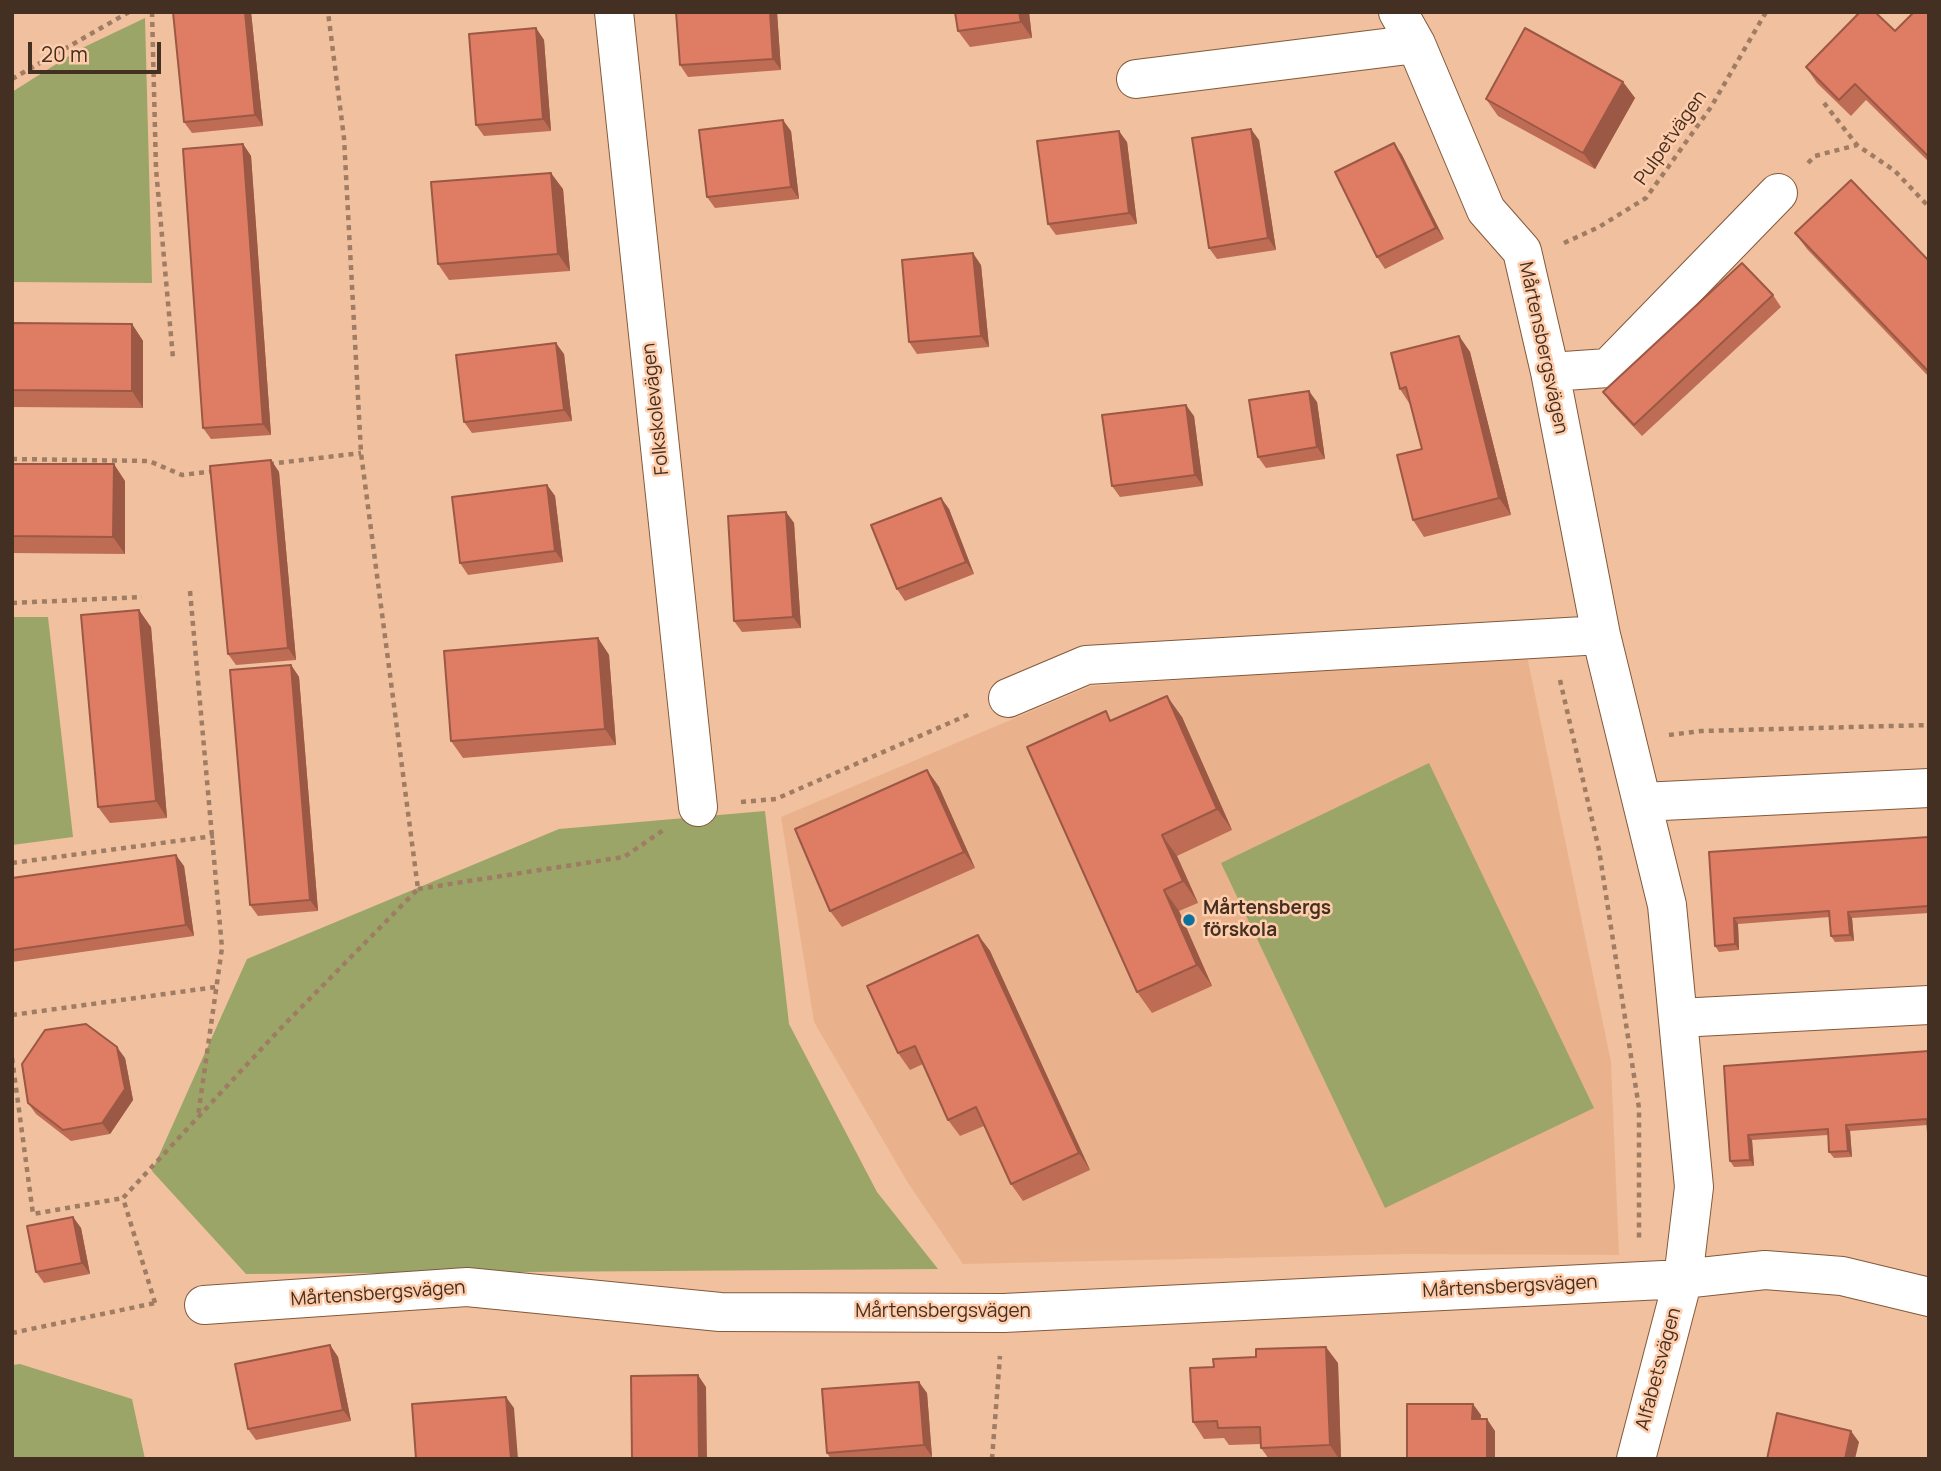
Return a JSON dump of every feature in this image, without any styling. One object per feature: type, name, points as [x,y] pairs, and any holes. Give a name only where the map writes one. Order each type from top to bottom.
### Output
[{"type":"street","name":"Folkskolevägen","points":[[614,12],[698,807]]},
{"type":"street","name":"Mårtensbergsvägen","points":[[1136,79],[1407,28],[1486,210],[1522,251],[1550,372],[1601,635],[1667,905],[1694,1187],[1683,1279]]},
{"type":"street","points":[[1550,372],[1608,368],[1778,193]]},
{"type":"street","points":[[1008,698],[1086,665],[1601,635]]},
{"type":"street","points":[[1642,802],[1929,788]]},
{"type":"street","points":[[1678,1018],[1929,1005]]},
{"type":"street","name":"Mårtensbergsvägen","points":[[204,1305],[467,1287],[720,1312],[1004,1313],[1683,1279],[1765,1270],[1842,1276],[1929,1297]]},
{"type":"street","name":"Alfabetsvägen","points":[[1636,1459],[1683,1279]]},
{"type":"path","points":[[12,79],[129,12]]},
{"type":"path","points":[[152,12],[156,169],[173,358]]},
{"type":"path","points":[[12,1058],[33,1214],[123,1198],[279,1030],[418,889],[360,453],[344,138],[328,12]]},
{"type":"path","name":"Pulpetvägen","points":[[1522,251],[1559,246],[1599,227],[1646,198],[1712,107],[1766,12]]},
{"type":"path","points":[[1824,103],[1857,145],[1895,171],[1929,207]]},
{"type":"path","points":[[1778,193],[1815,156],[1857,145]]},
{"type":"path","points":[[264,465],[360,453]]},
{"type":"path","points":[[12,460],[149,461],[181,475],[223,470]]},
{"type":"path","points":[[190,591],[222,948],[198,1117]]},
{"type":"path","points":[[12,604],[142,597]]},
{"type":"path","points":[[1550,639],[1599,850],[1639,1108],[1639,1281]]},
{"type":"path","points":[[1576,754],[1701,731],[1929,725]]},
{"type":"path","points":[[12,863],[214,836]]},
{"type":"path","points":[[12,1016],[216,987]]},
{"type":"path","points":[[123,1198],[155,1303]]},
{"type":"path","points":[[12,1332],[155,1303],[204,1305]]},
{"type":"path","points":[[992,1459],[1004,1313]]},
{"type":"shaded area","name":"Mårtensbergs förskola","points":[[1527,656],[1611,1062],[1619,1255],[1407,1254],[963,1264],[908,1183],[814,1022],[781,817],[1091,686]]},
{"type":"green space","points":[[145,18],[152,283],[12,282],[12,92],[80,49]]},
{"type":"green space","points":[[12,617],[48,617],[73,837],[12,845]]},
{"type":"green space","points":[[1429,763],[1594,1108],[1385,1208],[1221,863]]},
{"type":"green space","points":[[765,811],[789,1024],[877,1192],[938,1269],[246,1274],[152,1171],[247,959],[559,829]]},
{"type":"green space","points":[[20,1364],[132,1399],[145,1459],[12,1459],[12,1365]]},
{"type":"building","points":[[173,12],[245,12],[255,115],[184,122]]},
{"type":"building","points":[[676,12],[770,12],[773,59],[680,65]]},
{"type":"building","points":[[955,12],[1019,12],[1021,22],[958,31]]},
{"type":"building","points":[[1860,12],[1875,12],[1895,31],[1914,12],[1929,12],[1929,157],[1855,84],[1839,100],[1806,67]]},
{"type":"building","points":[[536,28],[543,119],[476,125],[469,34]]},
{"type":"building","points":[[1525,28],[1623,82],[1583,153],[1486,99]]},
{"type":"building","points":[[783,120],[791,187],[707,197],[699,130]]},
{"type":"building","points":[[1251,129],[1268,238],[1209,248],[1192,138]]},
{"type":"building","points":[[1119,131],[1129,213],[1048,224],[1037,141]]},
{"type":"building","points":[[1394,143],[1436,228],[1377,257],[1335,172]]},
{"type":"building","points":[[243,144],[263,424],[203,428],[183,149]]},
{"type":"building","points":[[551,173],[558,254],[438,264],[431,182]]},
{"type":"building","points":[[1851,180],[1929,261],[1929,372],[1795,233]]},
{"type":"building","points":[[973,253],[981,336],[909,342],[902,260]]},
{"type":"building","points":[[1742,263],[1773,295],[1634,425],[1603,392]]},
{"type":"building","points":[[12,323],[132,324],[132,391],[12,390]]},
{"type":"building","points":[[1459,336],[1499,498],[1413,520],[1397,455],[1422,449],[1406,387],[1400,389],[1391,353]]},
{"type":"building","points":[[556,343],[564,410],[464,422],[456,355]]},
{"type":"building","points":[[1309,391],[1317,447],[1258,457],[1249,400]]},
{"type":"building","points":[[1186,405],[1195,475],[1112,486],[1102,415]]},
{"type":"building","points":[[271,460],[288,648],[228,654],[210,466]]},
{"type":"building","points":[[12,464],[114,464],[113,537],[12,536]]},
{"type":"building","points":[[547,485],[555,551],[460,563],[452,497]]},
{"type":"building","points":[[941,498],[966,562],[897,589],[871,525]]},
{"type":"building","points":[[786,512],[793,617],[734,621],[728,516]]},
{"type":"building","points":[[139,610],[156,801],[98,807],[81,615]]},
{"type":"building","points":[[598,638],[605,729],[451,741],[444,651]]},
{"type":"building","points":[[291,665],[310,900],[250,905],[230,670]]},
{"type":"building","points":[[1167,696],[1217,809],[1162,835],[1183,881],[1164,890],[1197,965],[1137,992],[1027,747],[1106,711],[1110,721]]},
{"type":"building","points":[[927,770],[964,852],[830,911],[795,829]]},
{"type":"building","points":[[1929,837],[1929,913],[1928,906],[1848,912],[1850,935],[1831,936],[1829,911],[1734,918],[1735,944],[1715,946],[1709,852]]},
{"type":"building","points":[[176,855],[186,925],[12,950],[12,878]]},
{"type":"building","points":[[978,935],[1079,1153],[1011,1184],[976,1107],[948,1120],[915,1046],[898,1053],[867,986]]},
{"type":"building","points":[[86,1024],[117,1047],[125,1089],[102,1123],[63,1130],[28,1103],[22,1064],[45,1030]]},
{"type":"building","points":[[1929,1051],[1929,1146],[1927,1119],[1846,1125],[1848,1151],[1829,1152],[1828,1129],[1748,1135],[1750,1160],[1730,1161],[1724,1066]]},
{"type":"building","points":[[73,1217],[82,1263],[36,1272],[27,1226]]},
{"type":"building","points":[[330,1345],[343,1410],[248,1429],[235,1364]]},
{"type":"building","points":[[1326,1347],[1330,1445],[1261,1448],[1260,1427],[1218,1428],[1217,1421],[1193,1422],[1190,1368],[1214,1367],[1213,1359],[1256,1357],[1256,1349]]},
{"type":"building","points":[[698,1375],[699,1459],[632,1459],[631,1376]]},
{"type":"building","points":[[919,1382],[924,1445],[827,1453],[822,1389]]},
{"type":"building","points":[[506,1397],[511,1459],[416,1459],[412,1404]]},
{"type":"building","points":[[1407,1404],[1473,1404],[1472,1419],[1487,1419],[1487,1459],[1407,1459]]},
{"type":"building","points":[[1777,1413],[1851,1431],[1845,1459],[1767,1459]]},
{"type":"place","name":"Mårtensbergs förskola","points":[[1189,920]]}]
